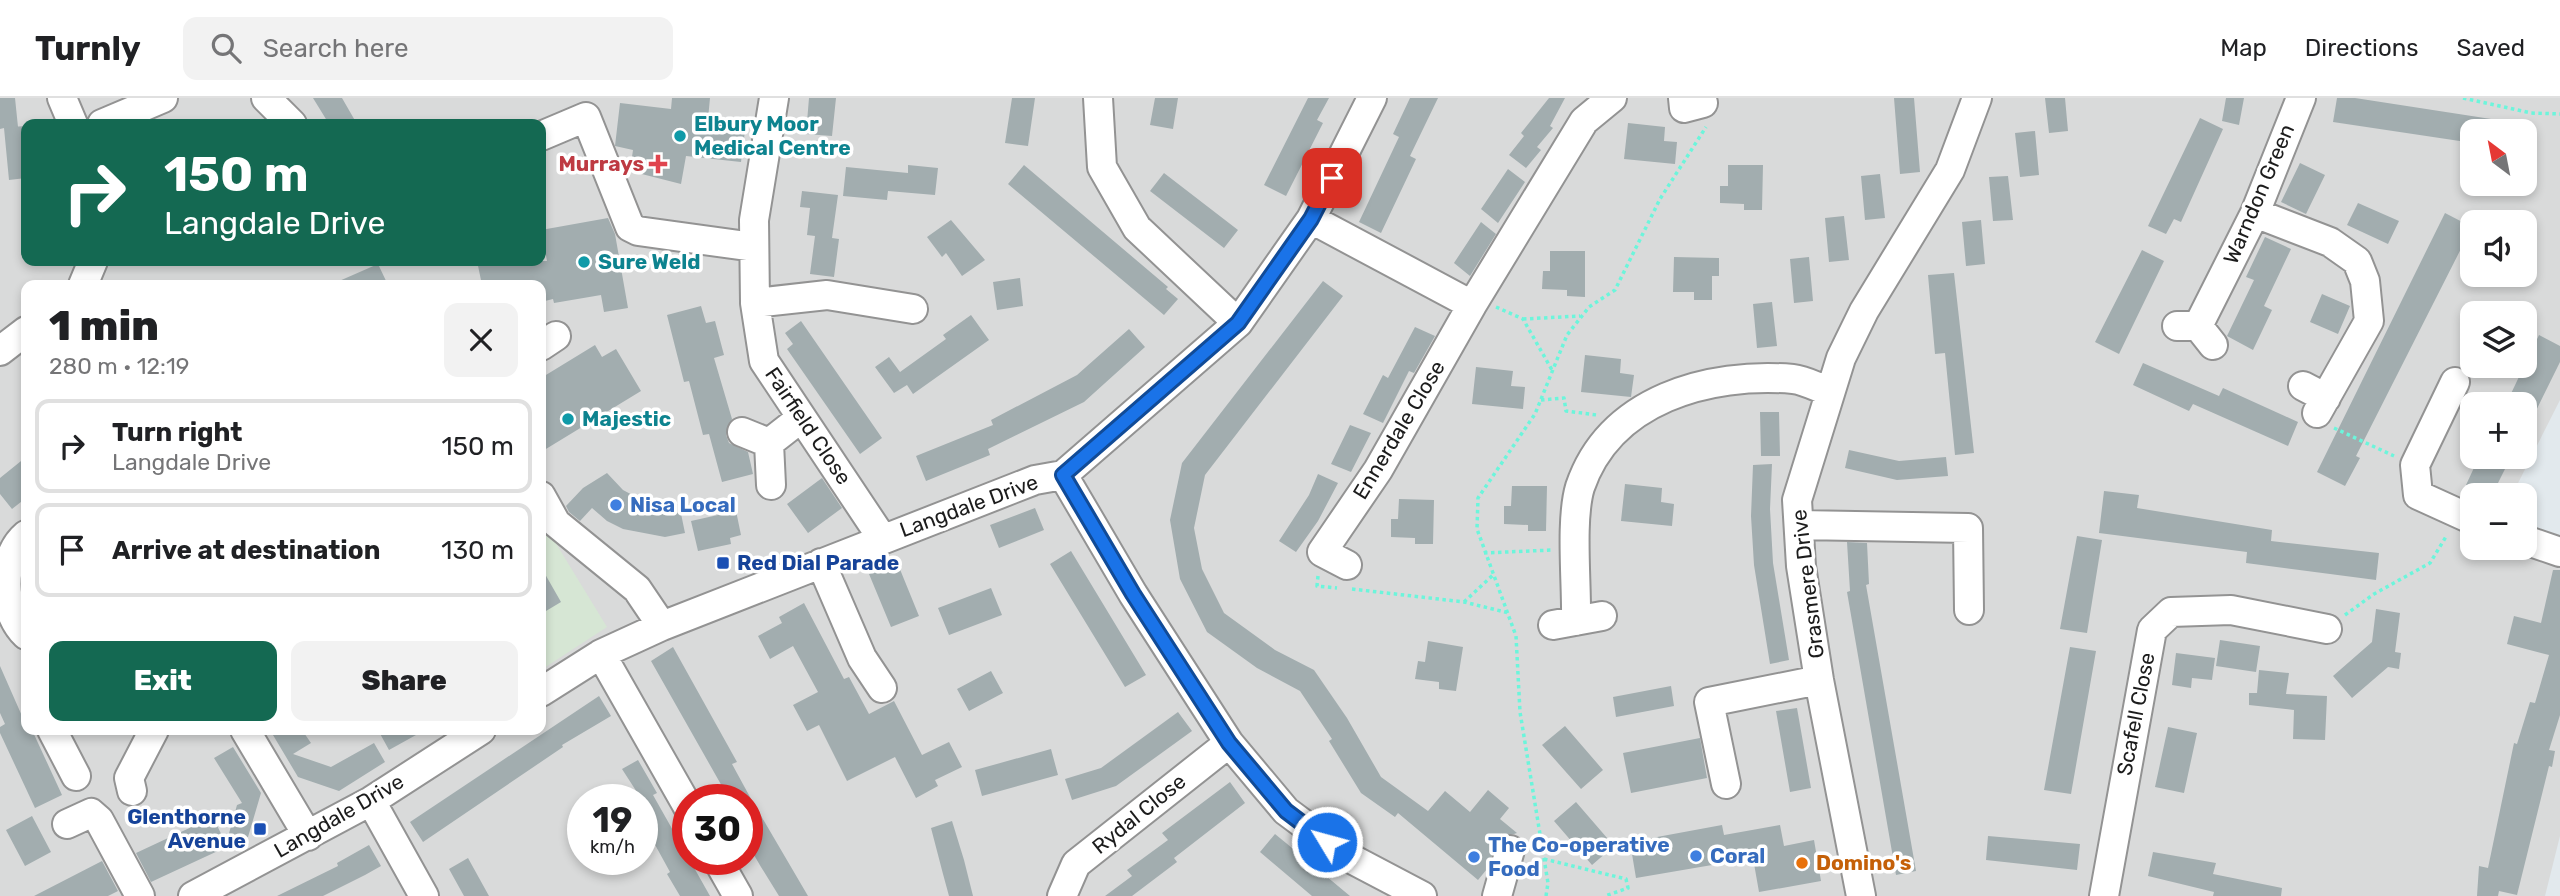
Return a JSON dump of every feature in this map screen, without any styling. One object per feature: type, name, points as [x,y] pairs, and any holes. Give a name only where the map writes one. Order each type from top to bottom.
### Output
[{"type":"street","points":[[62,98],[71,119]]},
{"type":"street","points":[[114,119],[163,98]]},
{"type":"street","points":[[266,98],[287,119]]},
{"type":"street","name":"Fairfield Close","points":[[774,98],[754,220],[755,303],[764,361],[882,538]]},
{"type":"street","points":[[1098,98],[1102,167],[1137,229],[1238,323]]},
{"type":"street","name":"Langdale Drive","points":[[546,689],[601,654],[662,626],[1035,480],[1063,475],[1238,323],[1311,219],[1372,98]]},
{"type":"street","name":"Ennerdale Close","points":[[1322,552],[1378,470],[1474,302],[1584,121],[1612,98]]},
{"type":"street","name":"Grasmere Drive","points":[[1861,896],[1819,680],[1801,566],[1797,500],[1828,391],[1864,312],[1950,170],[1977,98]]},
{"type":"street","name":"Warndon Green","points":[[2196,332],[2255,213],[2301,98]]},
{"type":"street","points":[[546,133],[586,117],[630,226],[638,231],[754,247]]},
{"type":"street","points":[[2255,213],[2330,242],[2357,261],[2365,281],[2369,321],[2315,399]]},
{"type":"street","points":[[1311,219],[1474,302]]},
{"type":"street","points":[[755,303],[827,295],[914,309]]},
{"type":"street","points":[[1577,621],[1576,539],[1580,488],[1602,449],[1639,410],[1673,393],[1710,382],[1795,379],[1828,391]]},
{"type":"street","points":[[2455,382],[2415,465],[2418,495],[2460,514]]},
{"type":"street","points":[[769,443],[801,418]]},
{"type":"street","points":[[743,432],[769,443]]},
{"type":"street","points":[[769,443],[771,485]]},
{"type":"street","points":[[1063,475],[1133,594],[1229,743],[1286,811],[1348,857],[1422,896]]},
{"type":"street","points":[[546,505],[556,523],[637,589],[662,626]]},
{"type":"street","points":[[1799,525],[1968,528],[1969,610]]},
{"type":"street","points":[[21,539],[15,542],[3,566],[2,598],[21,630]]},
{"type":"street","points":[[2537,544],[2560,552]]},
{"type":"street","points":[[1322,552],[1347,565]]},
{"type":"street","points":[[821,563],[862,658],[882,688]]},
{"type":"street","name":"Scafell Close","points":[[2104,896],[2152,630],[2171,612],[2231,610],[2327,629]]},
{"type":"street","points":[[601,654],[675,784]]},
{"type":"street","points":[[1726,784],[1709,702],[1819,680]]},
{"type":"street","points":[[55,735],[76,776]]},
{"type":"street","points":[[132,791],[129,778],[151,735]]},
{"type":"street","points":[[251,735],[308,836]]},
{"type":"street","name":"Langdale Drive","points":[[193,896],[371,801],[473,735]]},
{"type":"street","name":"Rydal Close","points":[[1062,896],[1076,864],[1229,743]]},
{"type":"street","points":[[371,801],[424,896]]},
{"type":"street","points":[[67,824],[91,813],[99,820],[140,896]]},
{"type":"street","points":[[1497,896],[1510,850]]},
{"type":"street","points":[[727,875],[738,896]]},
{"type":"path","points":[[2463,98],[2531,113],[2560,114]]},
{"type":"path","points":[[1474,302],[1523,319],[1582,316]]},
{"type":"path","points":[[1523,319],[1552,370]]},
{"type":"path","points":[[1541,400],[1564,398],[1566,411],[1597,414],[1595,443],[1602,449]]},
{"type":"path","points":[[2315,399],[2319,421],[2415,465]]},
{"type":"path","points":[[2327,629],[2374,594],[2430,563],[2460,525]]},
{"type":"path","points":[[1484,553],[1576,539]]},
{"type":"path","points":[[1322,552],[1317,586],[1464,602],[1509,613]]},
{"type":"path","points":[[1464,602],[1493,575]]},
{"type":"path","points":[[1544,859],[1626,879],[1628,888],[1605,896]]},
{"type":"shaded area","points":[[0,98],[2560,98],[2560,400],[2537,446],[2537,392],[2460,392],[2460,469],[2525,469],[2518,483],[2460,483],[2460,560],[2537,560],[2537,557],[2560,563],[2560,836],[2545,896],[0,896]]},
{"type":"shaded area","points":[[546,527],[607,627],[546,667]]},
{"type":"building","points":[[0,98],[15,98],[18,127],[21,127],[21,179],[9,180],[4,128],[0,129]]},
{"type":"building","points":[[313,98],[342,98],[354,119],[326,119]]},
{"type":"building","name":"Elbury Moor Medical Centre","points":[[672,98],[710,98],[708,119],[746,123],[741,162],[686,156],[681,184],[630,171],[633,150],[615,146],[620,103],[671,109]]},
{"type":"building","points":[[809,98],[836,98],[832,136],[806,134]]},
{"type":"building","points":[[1012,98],[1035,98],[1028,146],[1005,143]]},
{"type":"building","points":[[1155,98],[1178,98],[1173,129],[1150,125]]},
{"type":"building","points":[[1308,98],[1329,98],[1317,120],[1323,123],[1286,196],[1264,185]]},
{"type":"building","points":[[1410,98],[1438,98],[1410,156],[1416,159],[1381,233],[1359,222],[1399,137],[1393,134]]},
{"type":"building","points":[[1549,98],[1565,98],[1550,126],[1553,128],[1537,147],[1541,150],[1526,168],[1509,155],[1524,136],[1521,133]]},
{"type":"building","points":[[1894,98],[1914,98],[1920,172],[1900,174]]},
{"type":"building","points":[[2045,98],[2065,98],[2068,131],[2049,133]]},
{"type":"building","points":[[2226,98],[2244,98],[2239,125],[2222,121]]},
{"type":"building","points":[[2337,98],[2355,98],[2491,119],[2460,119],[2460,141],[2333,122]]},
{"type":"building","points":[[2200,118],[2223,129],[2181,222],[2174,219],[2166,234],[2148,226]]},
{"type":"building","points":[[1628,123],[1665,127],[1664,141],[1677,142],[1675,164],[1624,159]]},
{"type":"building","points":[[2035,131],[2039,175],[2020,177],[2015,133]]},
{"type":"building","points":[[2300,163],[2325,175],[2306,214],[2281,202]]},
{"type":"building","points":[[908,165],[938,168],[935,195],[888,191],[887,200],[843,196],[846,167],[908,173]]},
{"type":"building","points":[[1024,165],[1168,287],[1166,289],[1178,299],[1164,315],[1008,184]]},
{"type":"building","points":[[1728,165],[1763,165],[1762,210],[1744,210],[1744,204],[1720,203],[1720,186],[1728,186]]},
{"type":"building","points":[[1508,169],[1525,182],[1498,223],[1481,209]]},
{"type":"building","points":[[1164,173],[1238,230],[1224,248],[1150,191]]},
{"type":"building","points":[[1880,174],[1885,218],[1865,220],[1861,176]]},
{"type":"building","points":[[2008,176],[2013,220],[1993,221],[1989,177]]},
{"type":"building","points":[[802,191],[838,195],[832,238],[839,239],[834,277],[810,274],[815,236],[807,235],[810,208],[800,207]]},
{"type":"building","points":[[2358,203],[2399,221],[2388,244],[2347,225]]},
{"type":"building","points":[[2445,213],[2460,221],[2460,251],[2356,456],[2360,458],[2345,486],[2317,472]]},
{"type":"building","points":[[1844,216],[1849,260],[1829,262],[1825,218]]},
{"type":"building","name":"Sure Weld","points":[[608,218],[615,234],[628,308],[604,312],[601,295],[554,303],[553,299],[546,301],[546,280],[481,280],[478,266],[546,266],[546,229]]},
{"type":"building","points":[[951,220],[985,260],[962,276],[946,253],[942,257],[927,237]]},
{"type":"building","points":[[1981,220],[1985,264],[1966,266],[1962,222]]},
{"type":"building","points":[[1481,222],[1496,234],[1470,276],[1454,263]]},
{"type":"building","points":[[2265,237],[2291,249],[2264,306],[2272,310],[2253,350],[2227,336],[2254,280],[2246,277]]},
{"type":"building","points":[[2142,250],[2164,261],[2119,354],[2095,342]]},
{"type":"building","points":[[1550,251],[1585,251],[1585,297],[1567,296],[1567,290],[1542,289],[1543,271],[1550,271]]},
{"type":"building","points":[[1674,257],[1719,258],[1719,276],[1712,276],[1712,300],[1694,300],[1694,292],[1673,292]]},
{"type":"building","points":[[1809,257],[1813,301],[1794,303],[1790,259]]},
{"type":"building","points":[[379,266],[386,280],[341,280]]},
{"type":"building","points":[[1954,273],[1974,453],[1955,455],[1945,353],[1935,354],[1928,275]]},
{"type":"building","points":[[1020,278],[1023,306],[997,310],[993,282]]},
{"type":"building","points":[[1323,281],[1343,296],[1205,475],[1194,528],[1202,569],[1224,613],[1275,650],[1314,670],[1347,718],[1381,777],[1428,811],[1445,791],[1470,812],[1488,790],[1509,808],[1500,819],[1517,833],[1498,839],[1487,869],[1478,880],[1398,813],[1395,817],[1361,793],[1329,741],[1332,739],[1300,691],[1257,668],[1207,632],[1180,579],[1170,520],[1182,463]]},
{"type":"building","points":[[2322,294],[2350,306],[2338,334],[2310,322]]},
{"type":"building","points":[[1772,302],[1777,346],[1757,348],[1753,304]]},
{"type":"building","points":[[701,306],[706,323],[715,321],[724,355],[714,358],[732,419],[726,435],[729,443],[748,452],[753,474],[722,482],[709,434],[703,435],[689,381],[684,382],[667,315]]},
{"type":"building","points":[[971,315],[989,340],[913,394],[907,385],[894,393],[875,367],[889,357],[900,372],[946,339],[943,335]]},
{"type":"building","points":[[801,321],[882,438],[860,454],[787,349],[793,344],[785,333]]},
{"type":"building","points":[[1415,327],[1435,336],[1414,373],[1409,371],[1383,423],[1363,414],[1383,375],[1388,378]]},
{"type":"building","points":[[1129,329],[1145,347],[1084,402],[988,449],[990,455],[926,481],[916,456],[993,425],[991,420],[1077,375]]},
{"type":"building","points":[[2539,335],[2560,346],[2560,362],[2537,409],[2537,392],[2512,392],[2518,378],[2537,378]]},
{"type":"building","name":"Majestic","points":[[595,345],[602,357],[616,349],[641,391],[546,449],[546,375]]},
{"type":"building","points":[[1585,355],[1621,359],[1620,373],[1634,375],[1631,397],[1581,392]]},
{"type":"building","points":[[2143,363],[2219,396],[2223,388],[2298,422],[2288,446],[2193,404],[2189,411],[2133,385]]},
{"type":"building","points":[[1476,367],[1513,371],[1511,386],[1525,387],[1523,409],[1472,404]]},
{"type":"building","points":[[1760,412],[1779,412],[1780,456],[1761,456]]},
{"type":"building","points":[[1350,425],[1371,433],[1351,472],[1331,464]]},
{"type":"building","points":[[1849,450],[1899,461],[1946,457],[1948,476],[1897,480],[1845,468]]},
{"type":"building","points":[[21,461],[21,502],[12,509],[0,494],[0,478]]},
{"type":"building","points":[[1772,464],[1770,509],[1773,563],[1789,660],[1770,664],[1754,565],[1751,516],[1753,465]]},
{"type":"building","points":[[2473,469],[2505,469],[2498,483],[2467,483]]},
{"type":"building","points":[[607,473],[623,490],[640,499],[657,504],[679,504],[685,533],[665,537],[623,529],[607,521],[592,508],[580,521],[566,506],[583,488]]},
{"type":"building","points":[[1318,474],[1338,483],[1318,521],[1296,552],[1279,541],[1309,495]]},
{"type":"building","points":[[822,478],[842,508],[808,533],[787,504]]},
{"type":"building","points":[[1625,484],[1662,488],[1661,502],[1674,504],[1672,526],[1621,521]]},
{"type":"building","points":[[1512,486],[1547,486],[1546,531],[1528,531],[1528,525],[1504,524],[1504,506],[1511,506]]},
{"type":"building","points":[[2104,491],[2139,495],[2137,508],[2272,530],[2271,541],[2379,553],[2376,580],[2246,563],[2247,552],[2099,533]]},
{"type":"building","points":[[1399,499],[1434,500],[1433,544],[1415,544],[1415,538],[1391,537],[1391,519],[1398,519]]},
{"type":"building","points":[[735,506],[741,535],[730,538],[731,544],[698,551],[691,521],[718,515],[717,510]]},
{"type":"building","points":[[1035,508],[1044,530],[999,548],[990,525]]},
{"type":"building","points":[[2077,536],[2102,540],[2087,633],[2060,629]]},
{"type":"building","points":[[1847,542],[1867,543],[1869,584],[1866,585],[1916,871],[1896,875],[1847,592],[1850,591]]},
{"type":"building","points":[[1071,551],[1146,675],[1125,687],[1050,564]]},
{"type":"building","points":[[897,562],[919,616],[891,627],[869,574]]},
{"type":"building","points":[[2553,570],[2560,570],[2560,715],[2549,750],[2555,751],[2552,767],[2549,766],[2517,895],[2499,891],[2498,896],[2477,896],[2479,866],[2488,868],[2514,743],[2517,744],[2530,702],[2535,703],[2549,655],[2507,644],[2514,616],[2541,623]]},
{"type":"building","points":[[546,576],[561,602],[546,611]]},
{"type":"building","points":[[991,588],[1002,615],[949,635],[938,608]]},
{"type":"building","points":[[804,603],[844,679],[849,677],[869,714],[894,701],[922,755],[949,742],[962,767],[935,780],[938,786],[916,798],[895,757],[847,781],[819,725],[807,731],[793,705],[818,692],[793,646],[770,659],[758,636],[782,623],[779,617]]},
{"type":"building","points":[[2376,609],[2400,613],[2395,652],[2401,653],[2399,669],[2388,667],[2352,698],[2333,676],[2372,642]]},
{"type":"building","points":[[2220,640],[2260,646],[2256,672],[2216,666]]},
{"type":"building","points":[[1428,641],[1463,647],[1456,691],[1439,689],[1439,682],[1415,679],[1418,661],[1425,662]]},
{"type":"building","points":[[673,647],[737,762],[732,764],[743,784],[721,784],[651,661]]},
{"type":"building","points":[[2070,647],[2096,651],[2071,794],[2044,790]]},
{"type":"building","points":[[2176,653],[2215,658],[2212,680],[2192,678],[2191,688],[2172,685]]},
{"type":"building","points":[[0,666],[21,714],[21,735],[34,735],[62,795],[35,808],[0,733],[0,727],[5,724],[0,713]]},
{"type":"building","points":[[2259,670],[2289,673],[2286,694],[2327,696],[2325,740],[2293,739],[2294,710],[2249,705],[2249,693],[2257,693]]},
{"type":"building","points":[[991,671],[1003,693],[969,711],[957,689]]},
{"type":"building","points":[[1671,686],[1674,706],[1616,717],[1613,697]]},
{"type":"building","points":[[599,696],[611,716],[562,745],[563,747],[423,842],[410,822],[540,735],[546,735],[546,731]]},
{"type":"building","points":[[1797,708],[1811,788],[1790,792],[1776,711]]},
{"type":"building","points":[[1178,712],[1192,731],[1116,786],[1072,800],[1065,779],[1101,768]]},
{"type":"building","points":[[1565,726],[1603,770],[1581,789],[1542,745]]},
{"type":"building","points":[[2168,727],[2197,733],[2184,793],[2155,787]]},
{"type":"building","points":[[273,735],[305,735],[311,743],[293,754],[331,767],[374,743],[385,762],[339,791],[298,777]]},
{"type":"building","points":[[381,735],[416,735],[389,750]]},
{"type":"building","points":[[1700,738],[1707,778],[1631,793],[1623,753]]},
{"type":"building","points":[[233,747],[261,793],[248,837],[151,882],[136,853],[213,817],[226,844],[237,805],[242,803],[214,758]]},
{"type":"building","points":[[1051,749],[1058,775],[982,796],[975,770]]},
{"type":"building","points":[[638,760],[652,784],[632,784],[622,769]]},
{"type":"building","points":[[1230,782],[1245,803],[1174,858],[1177,862],[1132,896],[1105,896],[1132,876],[1127,870],[1168,840],[1162,833]]},
{"type":"building","points":[[1576,802],[1614,846],[1592,865],[1554,821]]},
{"type":"building","points":[[658,804],[672,829],[672,875],[698,875],[710,896],[680,896],[667,874],[670,872],[658,850]]},
{"type":"building","points":[[32,816],[51,852],[25,866],[6,830]]},
{"type":"building","points":[[763,819],[808,896],[779,896],[763,870]]},
{"type":"building","points":[[952,821],[973,896],[949,896],[931,828]]},
{"type":"building","points":[[1722,825],[1724,835],[1780,825],[1784,846],[1814,840],[1821,881],[1759,892],[1753,858],[1636,878],[1630,842]]},
{"type":"building","points":[[1275,834],[1350,896],[1312,896],[1260,852]]},
{"type":"building","points":[[1988,836],[2080,844],[2077,870],[1986,860]]},
{"type":"building","points":[[369,845],[381,866],[365,875],[323,896],[277,896],[338,866],[337,863]]},
{"type":"building","points":[[2153,852],[2216,863],[2213,874],[2282,888],[2281,896],[2213,896],[2214,892],[2148,876]]},
{"type":"building","points":[[468,858],[489,896],[464,896],[449,869]]},
{"type":"building","points":[[102,861],[118,891],[108,896],[34,896]]},
{"type":"place","name":"Elbury Moor Medical Centre","points":[[680,136]]},
{"type":"place","name":"Murrays","points":[[658,164]]},
{"type":"place","name":"Sure Weld","points":[[584,262]]},
{"type":"place","name":"Majestic","points":[[568,419]]},
{"type":"place","name":"Nisa Local","points":[[616,505]]},
{"type":"place","name":"Red Dial Parade","points":[[723,563]]},
{"type":"place","name":"Glenthorne Avenue","points":[[260,829]]},
{"type":"place","name":"Coral","points":[[1696,856]]},
{"type":"place","name":"The Co-operative Food","points":[[1474,857]]},
{"type":"place","name":"Domino's","points":[[1802,863]]},
{"type":"route","points":[[1327,842],[1286,811],[1229,743],[1133,594],[1063,475],[1238,323],[1311,219],[1332,178]]}]
